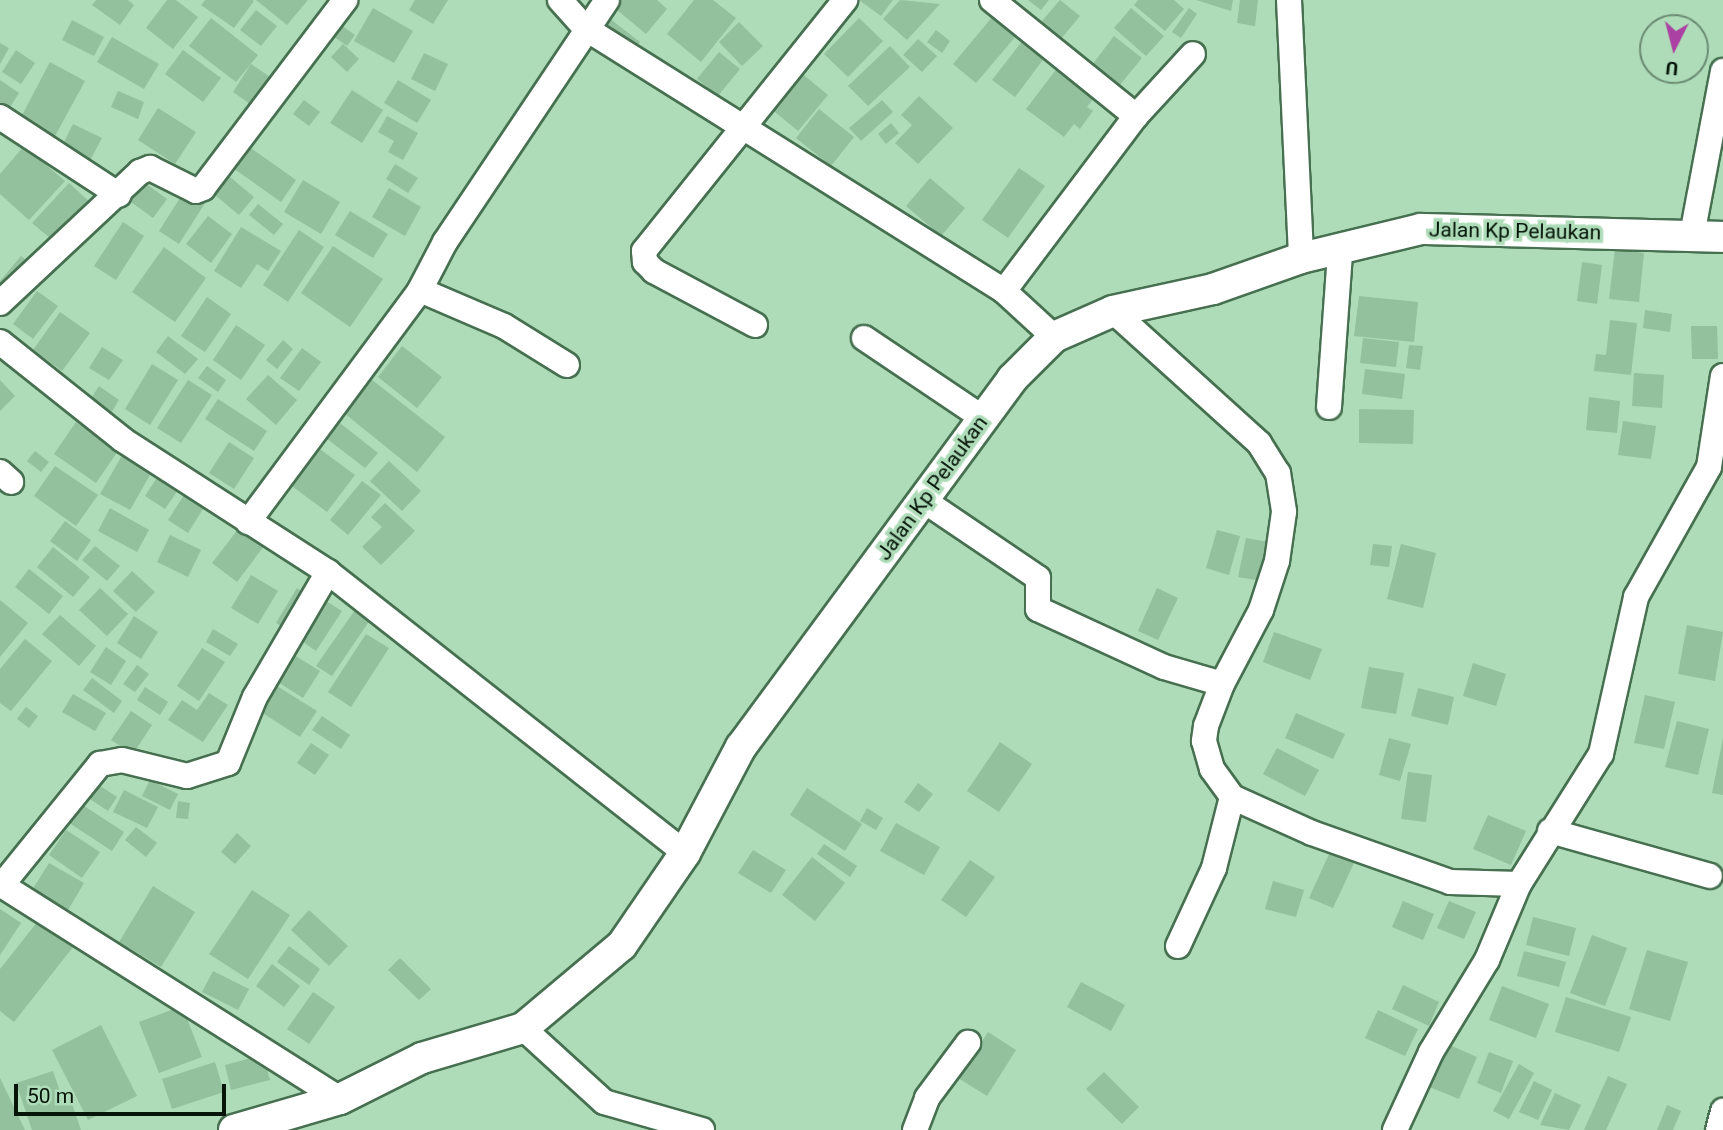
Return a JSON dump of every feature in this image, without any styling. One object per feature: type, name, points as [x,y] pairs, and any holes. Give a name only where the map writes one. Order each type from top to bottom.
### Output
[{"type":"street","points":[[0,303],[119,195],[139,172],[150,167],[196,191],[203,188],[345,0]]},
{"type":"street","points":[[560,0],[585,28],[1004,291],[1054,337]]},
{"type":"street","points":[[248,522],[420,290],[445,242],[585,28],[607,0]]},
{"type":"street","points":[[755,325],[654,271],[645,262],[651,240],[845,0]]},
{"type":"street","points":[[992,0],[1136,116]]},
{"type":"street","points":[[1289,0],[1301,258]]},
{"type":"street","points":[[1004,291],[1136,116],[1193,54]]},
{"type":"street","points":[[1692,236],[1723,71]]},
{"type":"street","points":[[0,117],[119,195]]},
{"type":"street","name":"Jalan Kp Pelaukan","points":[[234,1130],[340,1099],[422,1058],[523,1028],[622,945],[685,853],[741,747],[1013,379],[1054,337],[1114,311],[1213,289],[1301,258],[1340,252],[1421,229],[1723,237]]},
{"type":"street","points":[[1329,407],[1340,252]]},
{"type":"street","points":[[420,290],[504,326],[567,365]]},
{"type":"street","points":[[1114,311],[1259,443],[1278,474],[1284,512],[1278,561],[1261,610],[1222,684],[1204,741],[1212,769],[1233,797],[1312,833],[1450,882],[1519,884]]},
{"type":"street","points":[[864,338],[984,418]]},
{"type":"street","points":[[0,342],[123,440],[328,572],[685,853]]},
{"type":"street","points":[[1395,1130],[1431,1052],[1487,960],[1519,884],[1601,754],[1636,597],[1709,467],[1723,376]]},
{"type":"street","points":[[923,500],[1038,578],[1038,609],[1164,667],[1222,684]]},
{"type":"street","points":[[328,572],[255,698],[228,763],[187,776],[122,760],[100,764],[1,884],[340,1099]]},
{"type":"street","points":[[1178,946],[1214,868],[1233,797]]},
{"type":"street","points":[[1550,831],[1710,876]]},
{"type":"street","points":[[523,1028],[604,1102],[702,1130]]},
{"type":"street","points":[[915,1130],[927,1098],[968,1043]]},
{"type":"street","points":[[1718,1130],[1723,1111]]},
{"type":"building","points":[[96,0],[128,0],[134,5],[120,25],[92,5]]},
{"type":"building","points":[[167,0],[176,0],[198,17],[173,49],[146,28]]},
{"type":"building","points":[[205,0],[254,1],[234,28],[201,5]]},
{"type":"building","points":[[256,0],[308,0],[287,25]]},
{"type":"building","points":[[415,0],[448,0],[433,24],[409,10]]},
{"type":"building","points":[[616,0],[657,0],[667,9],[646,34],[611,5]]},
{"type":"building","points":[[694,0],[713,0],[736,18],[701,62],[667,34]]},
{"type":"building","points":[[859,0],[893,0],[881,16]]},
{"type":"building","points":[[900,0],[940,4],[907,40],[883,19]]},
{"type":"building","points":[[1028,0],[1049,0],[1041,10]]},
{"type":"building","points":[[1060,0],[1080,16],[1055,46],[1035,29]]},
{"type":"building","points":[[1138,0],[1174,0],[1184,9],[1165,31],[1134,5]]},
{"type":"building","points":[[1196,0],[1233,0],[1231,11]]},
{"type":"building","points":[[1240,0],[1258,0],[1255,26],[1237,23]]},
{"type":"building","points":[[373,8],[413,31],[394,63],[354,41]]},
{"type":"building","points":[[1131,8],[1164,36],[1146,56],[1114,28]]},
{"type":"building","points":[[1189,8],[1197,14],[1181,38],[1172,32]]},
{"type":"building","points":[[256,10],[277,26],[261,46],[240,30]]},
{"type":"building","points":[[604,14],[640,42],[633,52],[596,25]]},
{"type":"building","points":[[993,16],[1016,36],[976,83],[953,64]]},
{"type":"building","points":[[211,18],[258,55],[236,82],[189,46]]},
{"type":"building","points":[[859,18],[883,41],[848,77],[824,54]]},
{"type":"building","points":[[72,20],[104,37],[94,56],[62,40]]},
{"type":"building","points":[[334,20],[355,35],[347,46],[326,31]]},
{"type":"building","points":[[739,22],[763,46],[742,66],[719,42]]},
{"type":"building","points":[[936,30],[950,41],[942,53],[927,42]]},
{"type":"building","points":[[1114,36],[1142,58],[1119,86],[1092,65]]},
{"type":"building","points":[[112,37],[159,64],[144,89],[97,62]]},
{"type":"building","points":[[918,39],[937,56],[922,72],[903,55]]},
{"type":"building","points":[[1023,40],[1045,57],[1015,97],[992,80]]},
{"type":"building","points":[[0,43],[9,48],[0,64]]},
{"type":"building","points":[[343,44],[359,59],[347,72],[331,57]]},
{"type":"building","points":[[890,46],[910,67],[868,106],[848,86]]},
{"type":"building","points":[[16,50],[35,63],[21,84],[2,72]]},
{"type":"building","points":[[183,50],[221,78],[203,102],[165,74]]},
{"type":"building","points":[[719,52],[740,69],[718,96],[697,79]]},
{"type":"building","points":[[424,53],[448,64],[435,91],[411,79]]},
{"type":"building","points":[[50,62],[85,81],[54,138],[20,119]]},
{"type":"building","points":[[251,64],[279,83],[260,111],[233,92]]},
{"type":"building","points":[[794,67],[828,95],[798,131],[764,103]]},
{"type":"building","points":[[1058,67],[1096,95],[1087,107],[1093,111],[1080,129],[1074,124],[1064,137],[1026,109]]},
{"type":"building","points":[[0,80],[19,93],[8,110],[0,105]]},
{"type":"building","points":[[398,80],[431,100],[417,123],[384,103]]},
{"type":"building","points":[[352,90],[383,110],[362,143],[330,123]]},
{"type":"building","points":[[118,91],[144,102],[138,119],[111,107]]},
{"type":"building","points":[[919,96],[953,128],[918,164],[895,143],[912,125],[901,115]]},
{"type":"building","points":[[304,100],[320,112],[309,126],[293,114]]},
{"type":"building","points":[[882,100],[893,112],[861,141],[849,128]]},
{"type":"building","points":[[158,108],[196,132],[175,164],[138,140]]},
{"type":"building","points":[[819,109],[854,137],[831,166],[796,138]]},
{"type":"building","points":[[387,116],[418,133],[403,160],[388,152],[394,141],[378,132]]},
{"type":"building","points":[[891,123],[899,133],[886,144],[878,134]]},
{"type":"building","points":[[73,124],[102,138],[87,166],[59,152]]},
{"type":"building","points":[[245,144],[296,180],[281,202],[230,166]]},
{"type":"building","points":[[24,146],[65,181],[29,220],[0,194],[0,174]]},
{"type":"building","points":[[395,164],[418,178],[408,193],[386,179]]},
{"type":"building","points":[[1019,168],[1045,186],[1008,238],[982,220]]},
{"type":"building","points":[[224,172],[254,197],[239,215],[209,190]]},
{"type":"building","points":[[930,178],[965,208],[941,236],[906,206]]},
{"type":"building","points":[[303,180],[340,202],[321,234],[284,212]]},
{"type":"building","points":[[69,183],[93,205],[57,244],[32,223]]},
{"type":"building","points":[[145,183],[167,199],[153,218],[131,202]]},
{"type":"building","points":[[187,187],[207,200],[179,244],[159,231]]},
{"type":"building","points":[[389,188],[421,207],[405,236],[372,217]]},
{"type":"building","points":[[258,204],[283,224],[274,235],[249,215]]},
{"type":"building","points":[[350,211],[388,234],[373,258],[335,235]]},
{"type":"building","points":[[208,216],[232,234],[211,263],[186,244]]},
{"type":"building","points":[[123,222],[144,236],[116,280],[94,266]]},
{"type":"building","points":[[241,227],[281,251],[268,271],[257,264],[241,288],[214,271]]},
{"type":"building","points":[[299,230],[324,247],[288,302],[263,285]]},
{"type":"building","points":[[333,246],[383,279],[350,327],[301,293]]},
{"type":"building","points":[[164,247],[206,278],[175,322],[132,292]]},
{"type":"building","points":[[1615,249],[1644,253],[1639,302],[1609,299]]},
{"type":"building","points":[[21,256],[43,274],[10,314],[0,306],[0,281]]},
{"type":"building","points":[[1582,262],[1602,265],[1597,304],[1577,301]]},
{"type":"building","points":[[37,291],[58,306],[33,339],[13,324]]},
{"type":"building","points":[[1359,296],[1418,302],[1414,342],[1354,336]]},
{"type":"building","points":[[207,297],[231,314],[205,352],[181,336]]},
{"type":"building","points":[[1645,310],[1672,314],[1670,332],[1643,328]]},
{"type":"building","points":[[60,312],[90,333],[62,371],[33,350]]},
{"type":"building","points":[[1610,320],[1637,323],[1631,375],[1594,371],[1596,354],[1606,355]]},
{"type":"building","points":[[236,325],[265,345],[241,380],[213,360]]},
{"type":"building","points":[[1691,326],[1717,326],[1718,359],[1692,359]]},
{"type":"building","points":[[168,336],[198,359],[185,374],[156,352]]},
{"type":"building","points":[[1363,338],[1399,342],[1396,367],[1360,363]]},
{"type":"building","points":[[283,340],[293,349],[277,369],[266,360]]},
{"type":"building","points":[[1409,345],[1423,346],[1420,370],[1406,368]]},
{"type":"building","points":[[402,346],[442,377],[417,408],[378,377]]},
{"type":"building","points":[[102,347],[123,360],[109,380],[89,368]]},
{"type":"building","points":[[302,348],[321,362],[299,391],[280,378]]},
{"type":"building","points":[[152,364],[178,380],[150,425],[125,409]]},
{"type":"building","points":[[207,366],[226,380],[218,392],[198,378]]},
{"type":"building","points":[[1365,369],[1405,374],[1402,399],[1362,394]]},
{"type":"building","points":[[1634,373],[1664,375],[1662,408],[1632,406]]},
{"type":"building","points":[[268,375],[297,400],[276,425],[246,399]]},
{"type":"building","points":[[371,379],[445,437],[417,472],[344,413]]},
{"type":"building","points":[[0,380],[15,396],[0,411]]},
{"type":"building","points":[[188,380],[212,395],[181,443],[157,428]]},
{"type":"building","points":[[99,386],[119,400],[108,418],[87,405]]},
{"type":"building","points":[[1589,397],[1620,401],[1617,433],[1586,430]]},
{"type":"building","points":[[218,399],[267,431],[254,451],[205,419]]},
{"type":"building","points":[[1359,409],[1414,410],[1413,444],[1359,443]]},
{"type":"building","points":[[335,419],[378,453],[365,468],[322,435]]},
{"type":"building","points":[[1623,421],[1656,426],[1651,459],[1618,455]]},
{"type":"building","points":[[76,422],[118,451],[96,483],[54,454]]},
{"type":"building","points":[[229,442],[254,458],[234,489],[209,473]]},
{"type":"building","points":[[313,444],[355,475],[327,512],[285,481]]},
{"type":"building","points":[[35,451],[49,462],[41,472],[27,461]]},
{"type":"building","points":[[124,452],[154,468],[130,510],[100,494]]},
{"type":"building","points":[[389,461],[421,491],[402,511],[370,481]]},
{"type":"building","points":[[55,466],[98,495],[76,526],[34,496]]},
{"type":"building","points":[[162,470],[183,483],[165,509],[145,496]]},
{"type":"building","points":[[362,481],[381,495],[348,535],[330,520]]},
{"type":"building","points":[[186,492],[206,504],[188,533],[168,520]]},
{"type":"building","points":[[385,503],[415,531],[381,565],[362,547],[382,527],[371,517]]},
{"type":"building","points":[[110,508],[149,530],[137,552],[98,531]]},
{"type":"building","points":[[65,521],[91,540],[77,561],[50,541]]},
{"type":"building","points":[[239,528],[264,546],[237,582],[212,563]]},
{"type":"building","points":[[1217,530],[1240,536],[1229,575],[1206,568]]},
{"type":"building","points":[[170,535],[201,550],[188,577],[157,562]]},
{"type":"building","points":[[1246,538],[1269,542],[1262,581],[1238,577]]},
{"type":"building","points":[[1373,544],[1392,546],[1389,567],[1370,565]]},
{"type":"building","points":[[1401,544],[1436,553],[1423,608],[1387,599]]},
{"type":"building","points":[[95,546],[120,566],[107,581],[82,560]]},
{"type":"building","points":[[53,547],[90,577],[73,597],[37,567]]},
{"type":"building","points":[[29,569],[63,596],[49,614],[15,587]]},
{"type":"building","points":[[132,571],[155,592],[136,612],[113,591]]},
{"type":"building","points":[[251,575],[278,591],[258,624],[231,608]]},
{"type":"building","points":[[100,588],[128,614],[107,636],[79,610]]},
{"type":"building","points":[[297,588],[310,596],[289,631],[276,623]]},
{"type":"building","points":[[1157,588],[1178,598],[1158,640],[1138,631]]},
{"type":"building","points":[[318,596],[342,611],[316,651],[293,635]]},
{"type":"building","points":[[0,600],[28,623],[0,657]]},
{"type":"building","points":[[355,610],[370,620],[332,676],[316,666]]},
{"type":"building","points":[[60,615],[96,646],[79,666],[42,634]]},
{"type":"building","points":[[134,616],[158,632],[141,659],[117,643]]},
{"type":"building","points":[[1687,625],[1723,632],[1715,681],[1678,674]]},
{"type":"building","points":[[213,629],[238,644],[230,656],[206,642]]},
{"type":"building","points":[[1274,632],[1322,649],[1310,680],[1263,662]]},
{"type":"building","points":[[366,634],[389,648],[351,707],[328,692]]},
{"type":"building","points":[[25,639],[52,661],[11,711],[0,703],[0,669]]},
{"type":"building","points":[[106,647],[126,661],[111,685],[90,672]]},
{"type":"building","points":[[202,648],[225,662],[199,701],[177,686]]},
{"type":"building","points":[[286,650],[320,671],[303,698],[270,677]]},
{"type":"building","points":[[1473,663],[1506,674],[1496,706],[1463,696]]},
{"type":"building","points":[[137,665],[149,674],[135,692],[123,684]]},
{"type":"building","points":[[1369,667],[1404,673],[1396,714],[1361,708]]},
{"type":"building","points":[[92,678],[122,701],[114,713],[83,690]]},
{"type":"building","points":[[277,686],[317,711],[300,737],[261,712]]},
{"type":"building","points":[[145,687],[168,702],[160,715],[137,700]]},
{"type":"building","points":[[1418,688],[1454,697],[1448,725],[1411,716]]},
{"type":"building","points":[[209,693],[228,705],[203,742],[168,720],[182,700],[197,710]]},
{"type":"building","points":[[73,694],[106,713],[95,731],[62,712]]},
{"type":"building","points":[[1645,695],[1675,702],[1664,749],[1634,743]]},
{"type":"building","points":[[26,707],[38,716],[29,728],[17,719]]},
{"type":"building","points":[[131,711],[152,725],[133,754],[111,740]]},
{"type":"building","points":[[1296,713],[1345,734],[1333,759],[1285,738]]},
{"type":"building","points":[[322,716],[350,735],[341,749],[312,730]]},
{"type":"building","points":[[1677,721],[1709,729],[1698,775],[1665,767]]},
{"type":"building","points":[[1389,738],[1411,744],[1400,781],[1379,775]]},
{"type":"building","points":[[1723,738],[1723,795],[1712,793]]},
{"type":"building","points":[[1000,742],[1032,764],[999,812],[967,791]]},
{"type":"building","points":[[311,743],[329,755],[315,775],[297,763]]},
{"type":"building","points":[[1277,748],[1319,770],[1305,796],[1263,774]]},
{"type":"building","points":[[1408,772],[1432,775],[1426,822],[1401,819]]},
{"type":"building","points":[[150,780],[178,794],[170,810],[142,796]]},
{"type":"building","points":[[96,783],[117,797],[108,811],[87,797]]},
{"type":"building","points":[[918,783],[933,794],[919,812],[904,802]]},
{"type":"building","points":[[807,788],[862,824],[845,851],[790,815]]},
{"type":"building","points":[[124,790],[158,807],[147,828],[113,812]]},
{"type":"building","points":[[75,800],[124,832],[112,851],[63,819]]},
{"type":"building","points":[[178,801],[190,803],[188,819],[176,818]]},
{"type":"building","points":[[867,808],[883,818],[876,830],[860,821]]},
{"type":"building","points":[[1488,815],[1526,831],[1511,865],[1473,849]]},
{"type":"building","points":[[896,823],[940,847],[924,875],[880,851]]},
{"type":"building","points":[[136,827],[157,843],[146,857],[125,840]]},
{"type":"building","points":[[66,830],[100,852],[82,878],[49,855]]},
{"type":"building","points":[[237,833],[251,846],[235,864],[221,852]]},
{"type":"building","points":[[824,844],[857,866],[850,877],[817,854]]},
{"type":"building","points":[[753,850],[786,870],[771,893],[738,873]]},
{"type":"building","points":[[1330,852],[1354,863],[1333,908],[1309,898]]},
{"type":"building","points":[[812,857],[845,883],[815,921],[782,895]]},
{"type":"building","points":[[970,860],[995,877],[966,917],[941,900]]},
{"type":"building","points":[[49,863],[84,883],[68,910],[32,890]]},
{"type":"building","points":[[1273,881],[1304,890],[1296,917],[1265,909]]},
{"type":"building","points":[[153,886],[195,912],[161,967],[119,942]]},
{"type":"building","points":[[252,890],[290,915],[248,979],[209,954]]},
{"type":"building","points":[[1403,901],[1434,914],[1423,940],[1392,927]]},
{"type":"building","points":[[1449,901],[1476,912],[1464,939],[1437,928]]},
{"type":"building","points":[[0,909],[21,923],[0,955]]},
{"type":"building","points":[[309,910],[348,946],[329,966],[291,930]]},
{"type":"building","points":[[42,916],[77,942],[14,1022],[0,1011],[0,969]]},
{"type":"building","points":[[1533,917],[1576,928],[1569,956],[1526,945]]},
{"type":"building","points":[[1592,935],[1627,948],[1605,1006],[1570,993]]},
{"type":"building","points":[[289,946],[320,969],[309,985],[277,962]]},
{"type":"building","points":[[1647,950],[1688,962],[1670,1021],[1629,1009]]},
{"type":"building","points":[[1524,951],[1566,962],[1559,987],[1517,976]]},
{"type":"building","points":[[400,958],[431,989],[419,1000],[388,970]]},
{"type":"building","points":[[272,964],[300,986],[284,1007],[256,986]]},
{"type":"building","points":[[213,971],[249,989],[238,1010],[202,992]]},
{"type":"building","points":[[1081,982],[1125,1005],[1111,1031],[1067,1007]]},
{"type":"building","points":[[1403,985],[1439,1002],[1429,1026],[1392,1009]]},
{"type":"building","points":[[1502,986],[1549,1004],[1536,1038],[1489,1020]]},
{"type":"building","points":[[313,992],[335,1007],[309,1044],[287,1029]]},
{"type":"building","points":[[1566,997],[1631,1017],[1619,1052],[1555,1032]]},
{"type":"building","points":[[182,1006],[202,1057],[159,1073],[139,1022]]},
{"type":"building","points":[[1378,1010],[1418,1029],[1405,1056],[1365,1038]]},
{"type":"building","points":[[101,1025],[137,1096],[88,1120],[52,1050]]},
{"type":"building","points":[[988,1032],[1016,1050],[987,1096],[958,1078]]},
{"type":"building","points":[[1445,1043],[1477,1057],[1459,1099],[1427,1086]]},
{"type":"building","points":[[1489,1052],[1513,1061],[1501,1093],[1477,1083]]},
{"type":"building","points":[[263,1055],[270,1080],[231,1090],[225,1065]]},
{"type":"building","points":[[215,1062],[224,1092],[172,1109],[162,1079]]},
{"type":"building","points":[[1519,1064],[1534,1073],[1509,1119],[1493,1111]]},
{"type":"building","points":[[53,1071],[64,1103],[71,1101],[81,1130],[32,1130],[16,1083]]},
{"type":"building","points":[[1104,1072],[1139,1107],[1122,1124],[1086,1089]]},
{"type":"building","points":[[1608,1076],[1627,1084],[1606,1130],[1584,1130]]},
{"type":"building","points":[[0,1078],[25,1130],[0,1130]]},
{"type":"building","points":[[1534,1081],[1552,1090],[1538,1120],[1519,1112]]},
{"type":"building","points":[[1555,1093],[1581,1105],[1569,1130],[1540,1125]]},
{"type":"building","points":[[1667,1105],[1681,1111],[1673,1130],[1657,1130]]}]
